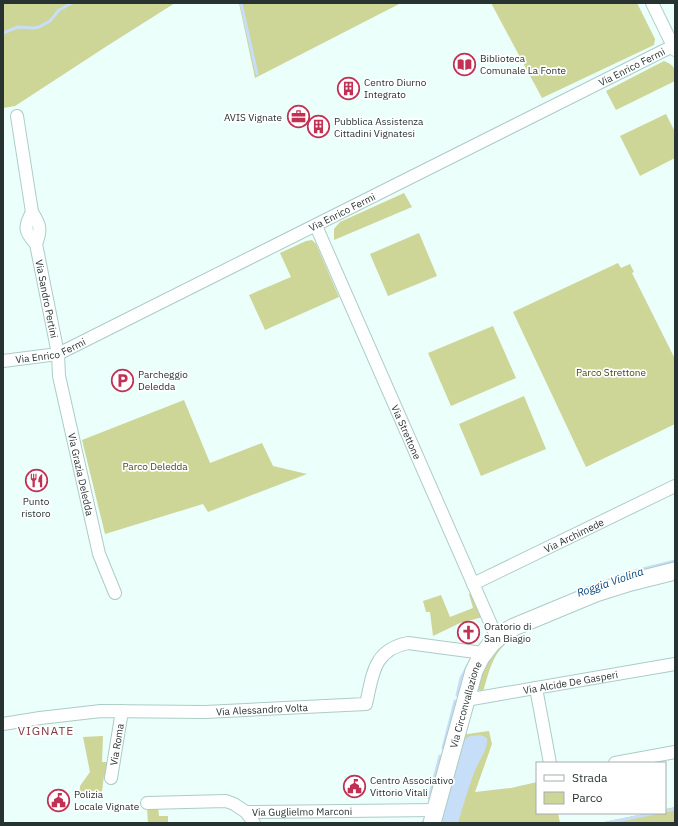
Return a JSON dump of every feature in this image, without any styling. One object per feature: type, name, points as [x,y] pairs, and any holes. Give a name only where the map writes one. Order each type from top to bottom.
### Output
[{"type":"street","points":[[652,3],[674,47]]},
{"type":"street","name":"Via Enrico Fermi","points":[[3,361],[58,354],[674,47]]},
{"type":"street","name":"Via Sandro Pertini","points":[[17,116],[32,212],[26,223],[28,236],[36,244],[58,354]]},
{"type":"street","name":"Via Strettone","points":[[316,226],[497,638]]},
{"type":"street","name":"Via Grazia Deledda","points":[[58,354],[59,376],[99,554],[115,592]]},
{"type":"street","name":"Via Archimede","points":[[473,584],[675,486]]},
{"type":"street","name":"Via Circonvallazione","points":[[433,817],[474,671],[483,653],[497,638],[514,627],[588,596],[631,582],[675,572]]},
{"type":"street","name":"Via Alessandro Volta","points":[[3,724],[101,711],[205,712],[366,704],[378,660],[384,653],[398,645],[408,643],[483,653]]},
{"type":"street","name":"Via Alcide De Gasperi","points":[[466,700],[675,664]]},
{"type":"street","points":[[536,688],[550,762]]},
{"type":"street","name":"Via Roma","points":[[111,778],[122,711]]},
{"type":"street","points":[[620,762],[675,752]]},
{"type":"street","name":"Via Guglielmo Marconi","points":[[147,803],[226,801],[234,804],[246,812],[433,817]]},
{"type":"street","points":[[246,812],[254,823]]},
{"type":"green space","points":[[3,3],[175,3],[15,106],[3,108]]},
{"type":"green space","points":[[239,3],[401,3],[255,78]]},
{"type":"green space","points":[[491,3],[637,3],[655,39],[654,45],[542,98]]},
{"type":"green space","points":[[664,61],[673,66],[675,81],[616,110],[606,91]]},
{"type":"green space","points":[[666,114],[675,132],[675,158],[640,176],[620,136]]},
{"type":"green space","points":[[404,193],[412,207],[334,240],[334,229],[340,222]]},
{"type":"green space","points":[[419,233],[437,276],[388,296],[370,254]]},
{"type":"green space","points":[[312,240],[316,244],[339,297],[265,330],[249,295],[291,277],[280,253],[306,241]]},
{"type":"green space","name":"Parco Strettone","points":[[618,263],[621,268],[630,264],[634,272],[632,273],[675,359],[675,424],[586,467],[513,312]]},
{"type":"green space","points":[[493,326],[516,378],[451,406],[428,353]]},
{"type":"green space","points":[[524,396],[546,449],[481,476],[459,424]]},
{"type":"green space","name":"Parco Deledda","points":[[184,400],[210,463],[262,443],[273,466],[307,474],[208,512],[203,504],[105,534],[82,440]]},
{"type":"green space","points":[[472,593],[483,617],[460,623],[433,636],[430,612],[426,612],[423,601],[441,595],[450,617],[473,608],[469,594]]},
{"type":"green space","points":[[511,640],[500,649],[496,655],[490,668],[484,689],[481,691],[477,690],[480,672],[503,643]]},
{"type":"green space","points":[[489,731],[492,744],[475,792],[511,788],[536,782],[536,814],[558,814],[560,823],[437,823],[460,735]]},
{"type":"green space","points":[[103,736],[102,762],[112,762],[109,775],[104,776],[101,799],[79,799],[80,786],[90,772],[83,737]]},
{"type":"green space","points":[[158,806],[159,816],[168,816],[168,823],[148,823],[147,807]]},
{"type":"green space","points":[[675,807],[675,823],[599,823],[643,814],[666,814],[666,809]]},
{"type":"water","points":[[481,735],[487,738],[486,747],[474,773],[458,823],[440,823],[465,739],[470,736]]},
{"type":"waterway","points":[[3,33],[18,27],[39,27],[50,21],[59,10],[72,3]]},
{"type":"waterway","points":[[241,3],[257,74]]},
{"type":"waterway","name":"Roggia Violina","points":[[604,582],[635,571],[675,561]]},
{"type":"waterway","name":"Roggia Violina","points":[[457,695],[461,678],[468,665]]},
{"type":"waterway","name":"Roggia Violina","points":[[443,748],[455,701]]},
{"type":"waterway","name":"Roggia Violina","points":[[429,798],[440,756]]},
{"type":"waterway","points":[[666,811],[675,809]]},
{"type":"waterway","points":[[607,823],[650,814]]},
{"type":"place","name":"Biblioteca Comunale La Fonte","points":[[464,64]]},
{"type":"place","name":"Centro Diurno Integrato","points":[[348,88]]},
{"type":"place","name":"AVIS Vignate","points":[[298,117]]},
{"type":"place","name":"Pubblica Assistenza Cittadini Vignatesi","points":[[319,127]]},
{"type":"place","name":"Parcheggio Deledda","points":[[122,380]]},
{"type":"place","name":"Punto ristoro","points":[[36,481]]},
{"type":"place","name":"Oratorio di San Biagio","points":[[469,632]]},
{"type":"place","name":"Centro Associativo Vittorio Vitali","points":[[354,786]]},
{"type":"place","name":"Polizia Locale Vignate","points":[[59,800]]},
{"type":"district","name":"VIGNATE","points":[[46,730]]}]
